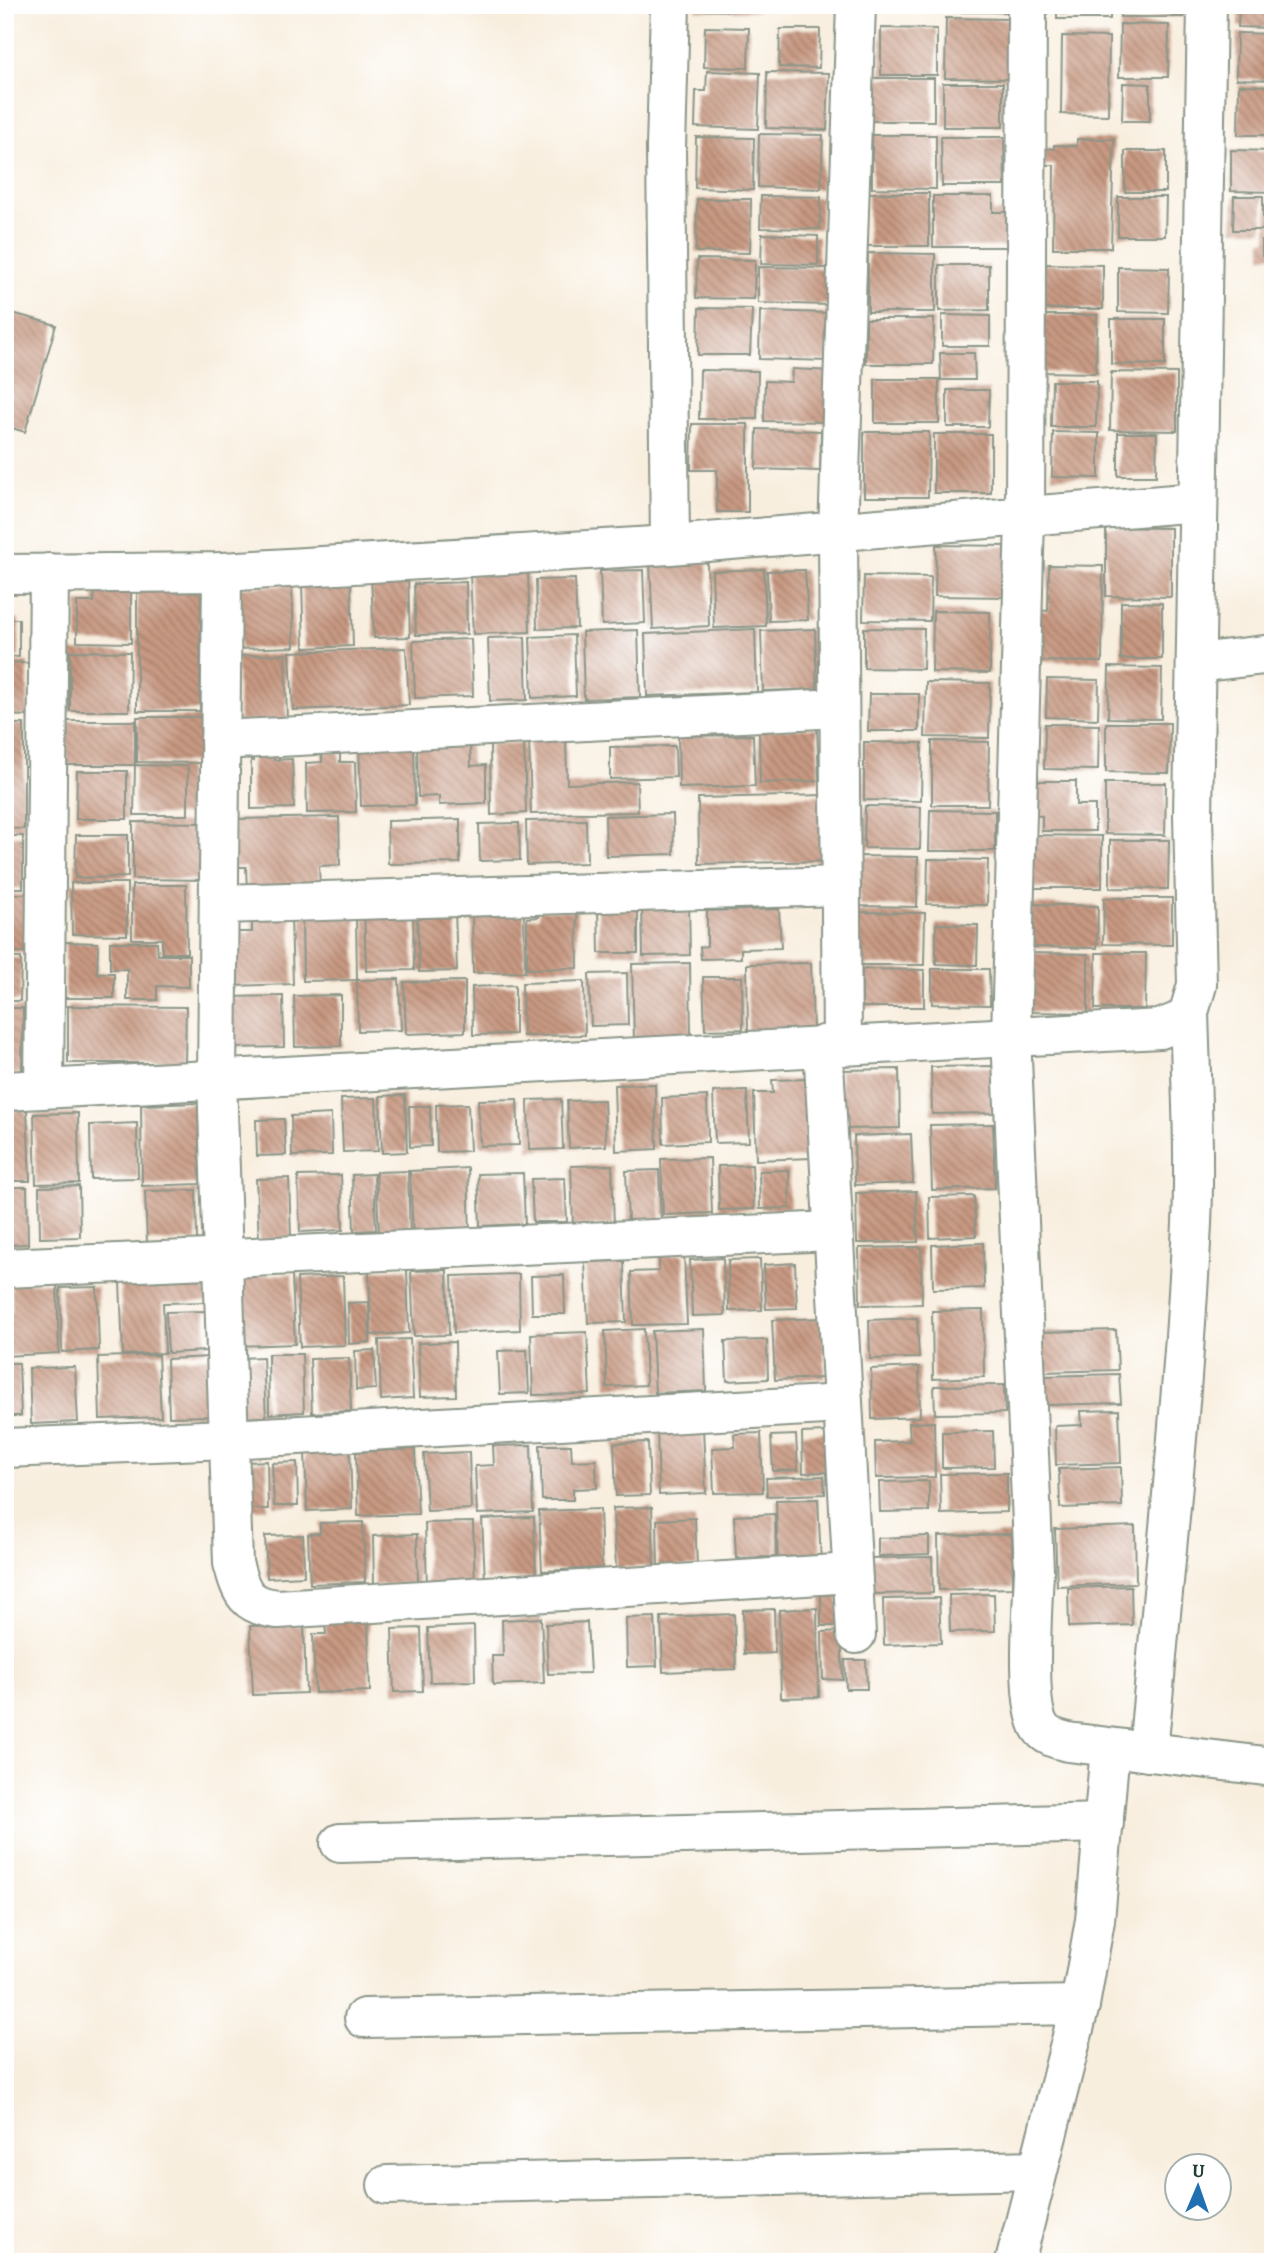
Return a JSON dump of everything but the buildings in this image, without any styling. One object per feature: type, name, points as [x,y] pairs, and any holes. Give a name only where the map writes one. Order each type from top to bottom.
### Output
[{"type":"street","points":[[670,5],[666,148],[670,545]]},
{"type":"street","points":[[856,5],[838,533],[841,886],[832,1045],[833,1231],[856,1634]]},
{"type":"street","points":[[1027,5],[1025,517],[1011,1035],[1034,1570],[1031,1643],[1034,1708],[1039,1727],[1049,1737],[1110,1748],[1273,1767]]},
{"type":"street","points":[[1148,1752],[1175,1476],[1192,1222],[1193,1130],[1188,1012],[1197,985],[1193,815],[1207,5]]},
{"type":"street","points":[[5,574],[222,572],[670,545],[1198,502]]},
{"type":"street","points":[[222,572],[217,1079],[233,1563],[238,1582],[248,1599],[258,1607],[278,1609],[852,1573]]},
{"type":"street","points":[[44,1088],[50,573]]},
{"type":"street","points":[[1196,663],[1273,654]]},
{"type":"street","points":[[220,740],[839,708]]},
{"type":"street","points":[[219,904],[841,886]]},
{"type":"street","points":[[5,1091],[1160,1029],[1180,1021],[1188,1012]]},
{"type":"street","points":[[5,1268],[833,1231]]},
{"type":"street","points":[[5,1448],[228,1439],[843,1404]]},
{"type":"street","points":[[1016,2262],[1080,2005],[1095,1920],[1110,1748]]},
{"type":"street","points":[[340,1843],[1104,1823]]},
{"type":"street","points":[[364,2018],[1080,2005]]},
{"type":"street","points":[[387,2185],[1038,2170]]}]
